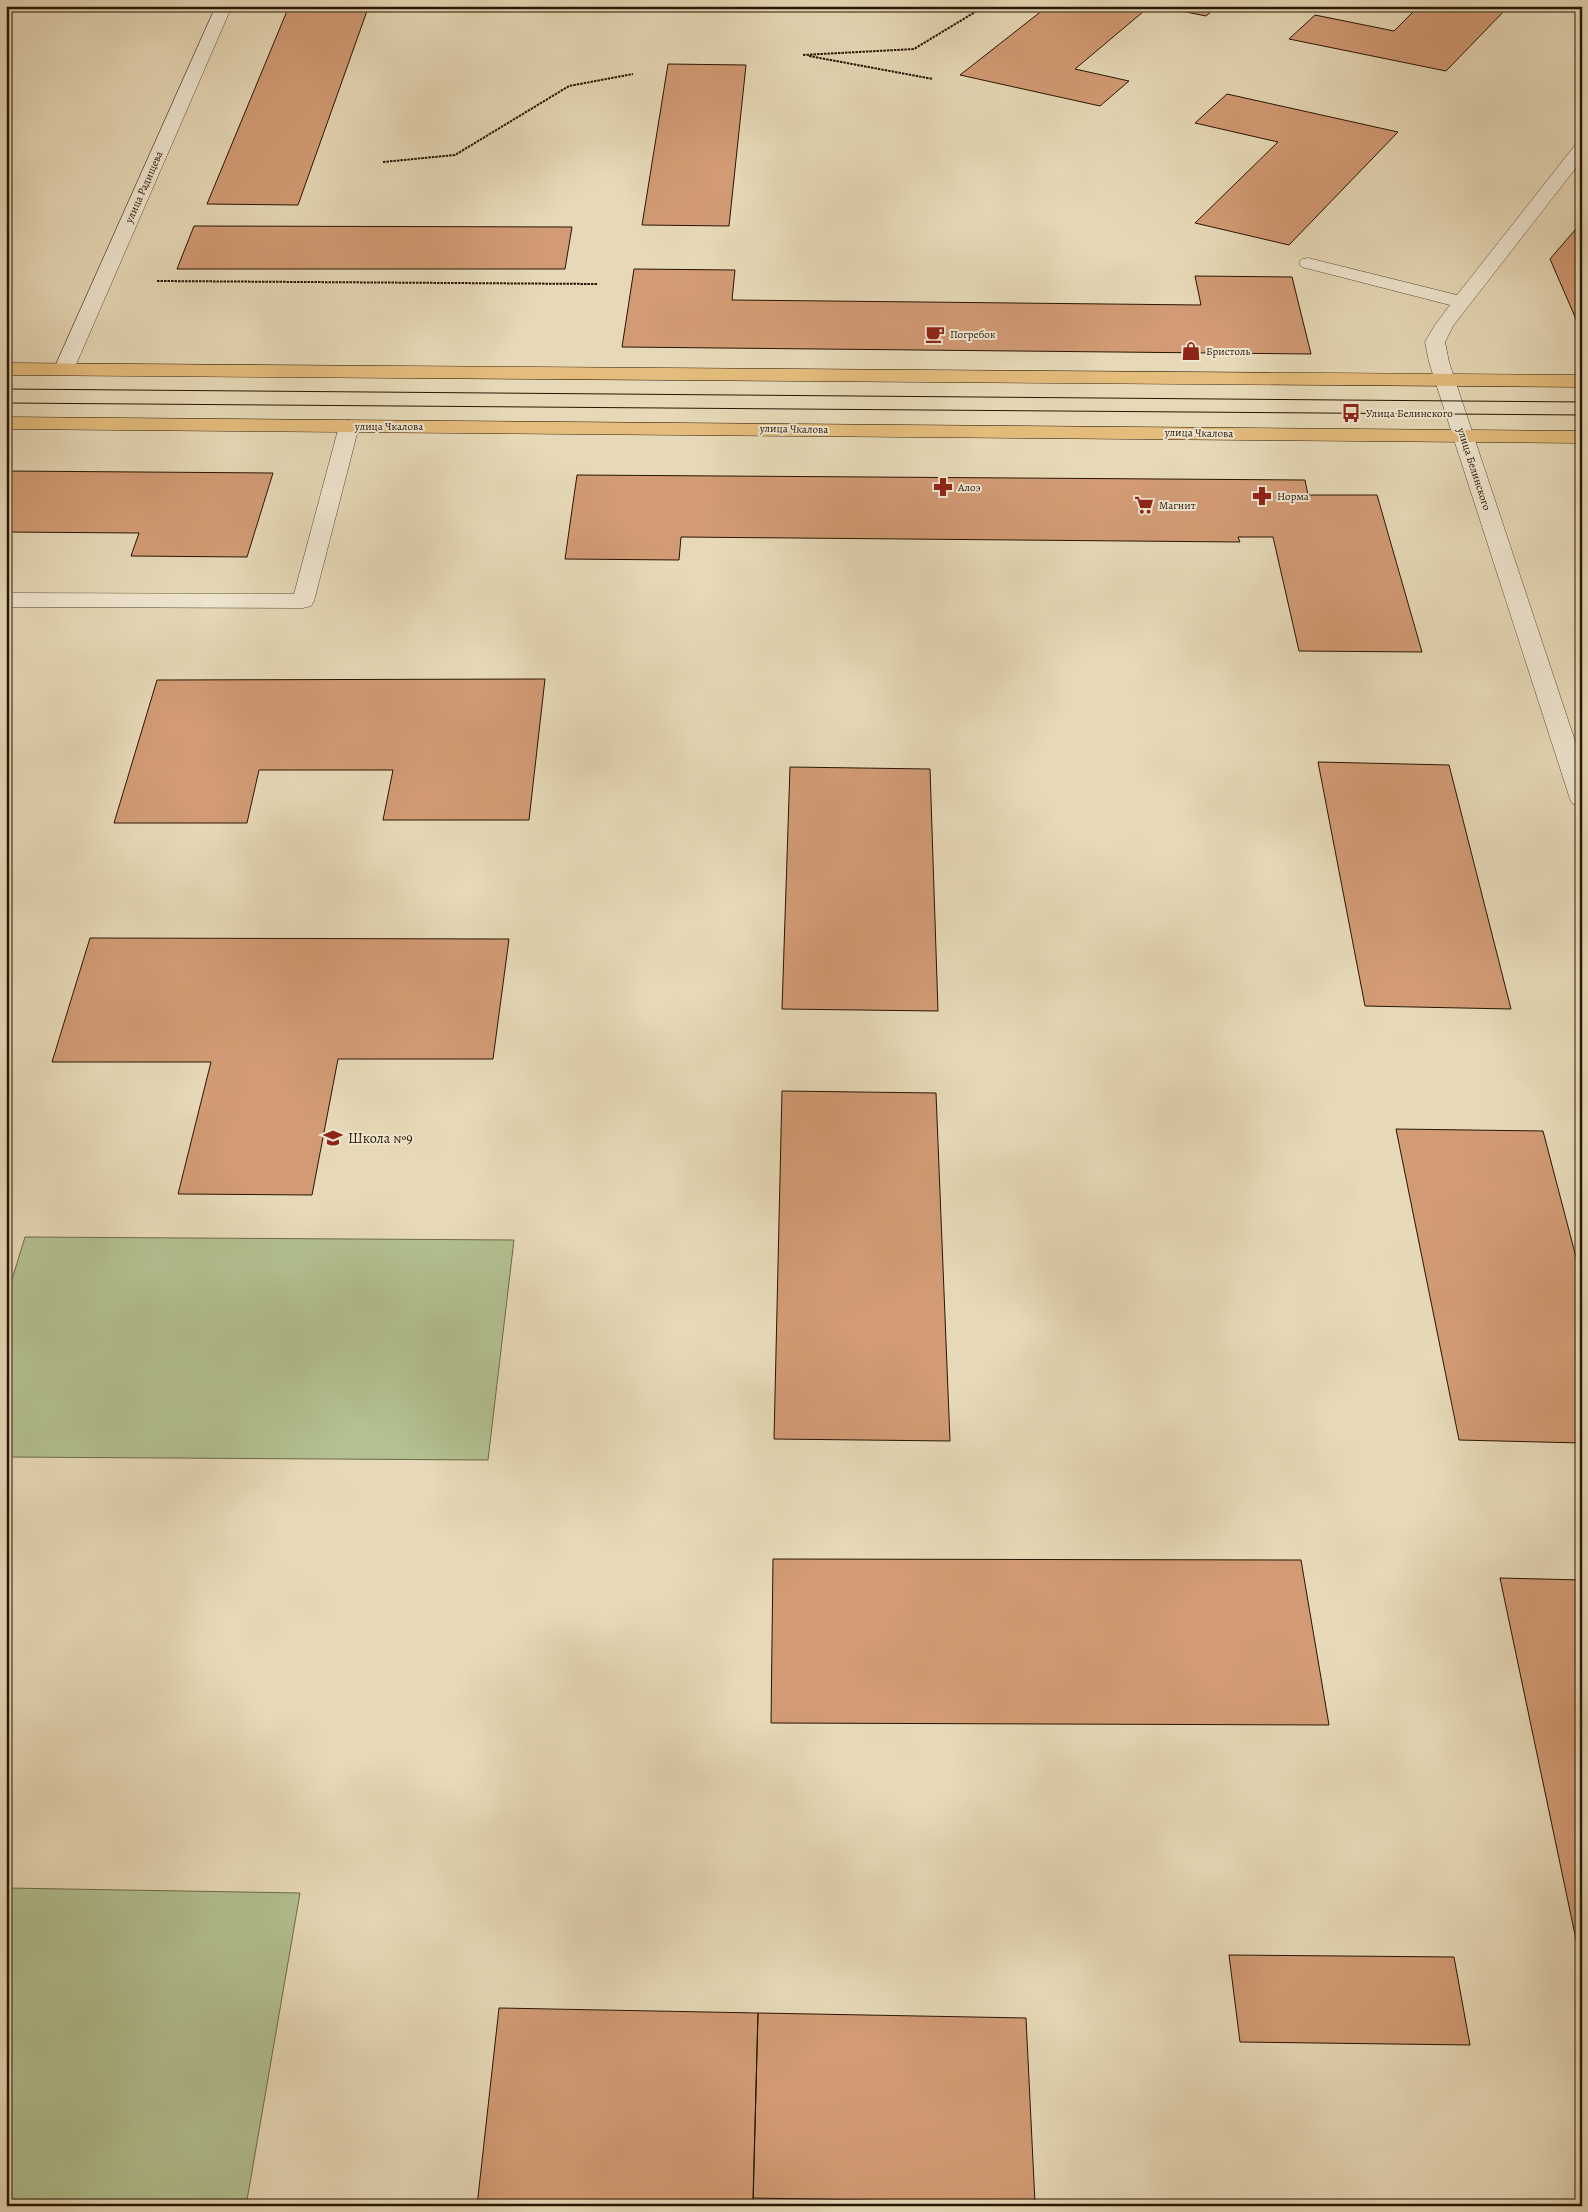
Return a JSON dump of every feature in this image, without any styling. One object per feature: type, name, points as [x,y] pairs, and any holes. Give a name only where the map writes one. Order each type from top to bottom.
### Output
[{"type":"main road","points":[[6,369],[1582,381]]},
{"type":"main road","name":"улица Чкалова","points":[[6,423],[1582,436]]},
{"type":"street","name":"улица Радищева","points":[[64,369],[224,6]]},
{"type":"street","name":"улица Белинского","points":[[1582,148],[1461,302],[1444,325],[1435,342],[1463,436],[1582,799]]},
{"type":"street","points":[[1308,263],[1461,302]]},
{"type":"street","points":[[6,600],[303,601],[349,426]]},
{"type":"path","points":[[933,79],[803,56],[914,49],[985,6]]},
{"type":"path","points":[[383,162],[456,155],[569,86],[633,74]]},
{"type":"path","points":[[103,280],[598,284]]},
{"type":"green space","points":[[25,1237],[514,1240],[488,1460],[6,1457],[6,1299]]},
{"type":"green space","points":[[6,1888],[300,1893],[246,2206],[6,2206]]},
{"type":"building","points":[[1048,6],[1150,6],[1075,69],[1129,81],[1100,106],[960,75]]},
{"type":"building","points":[[1156,6],[1218,6],[1206,16]]},
{"type":"building","points":[[1419,6],[1509,6],[1446,71],[1289,39],[1315,15],[1394,31]]},
{"type":"building","points":[[287,11],[367,11],[298,205],[207,204]]},
{"type":"building","points":[[668,64],[746,65],[729,226],[642,225]]},
{"type":"building","points":[[1227,94],[1398,132],[1289,245],[1195,223],[1278,142],[1195,123]]},
{"type":"building","points":[[1582,222],[1582,333],[1550,259]]},
{"type":"building","points":[[194,226],[572,227],[565,269],[177,269]]},
{"type":"building","points":[[634,269],[735,270],[732,300],[1201,305],[1195,276],[1292,277],[1311,354],[622,347]]},
{"type":"building","points":[[6,471],[273,473],[247,557],[131,556],[139,533],[6,532]]},
{"type":"building","points":[[577,475],[1305,480],[1308,495],[1377,495],[1422,652],[1299,651],[1273,537],[1238,537],[1240,542],[681,537],[679,560],[565,559]]},
{"type":"building","points":[[545,679],[529,820],[383,820],[393,770],[259,770],[247,823],[114,823],[157,680]]},
{"type":"building","points":[[1318,762],[1449,765],[1511,1009],[1365,1006]]},
{"type":"building","points":[[790,767],[930,769],[938,1011],[782,1009]]},
{"type":"building","points":[[90,938],[509,939],[493,1059],[338,1059],[312,1195],[178,1194],[211,1062],[52,1062]]},
{"type":"building","points":[[782,1091],[936,1093],[950,1441],[774,1439]]},
{"type":"building","points":[[1396,1129],[1543,1131],[1582,1280],[1582,1443],[1459,1440]]},
{"type":"building","points":[[773,1559],[1301,1560],[1329,1725],[771,1723]]},
{"type":"building","points":[[1500,1578],[1582,1580],[1582,1968]]},
{"type":"building","points":[[1229,1955],[1454,1957],[1470,2045],[1240,2042]]},
{"type":"building","points":[[499,2008],[758,2013],[753,2206],[477,2206]]},
{"type":"building","points":[[758,2013],[1026,2018],[1035,2203],[753,2198]]},
{"type":"tram line","points":[[6,389],[1582,402]]},
{"type":"tram line","points":[[6,403],[1582,415]]},
{"type":"place","name":"Погребок","points":[[935,334]]},
{"type":"place","name":"Бристоль","points":[[1191,351]]},
{"type":"place","name":"Улица Белинского","points":[[1351,413]]},
{"type":"place","name":"Алоэ","points":[[943,487]]},
{"type":"place","name":"Норма","points":[[1262,496]]},
{"type":"place","name":"Магнит","points":[[1144,505]]},
{"type":"place","name":"Школа №9","points":[[333,1138]]}]
